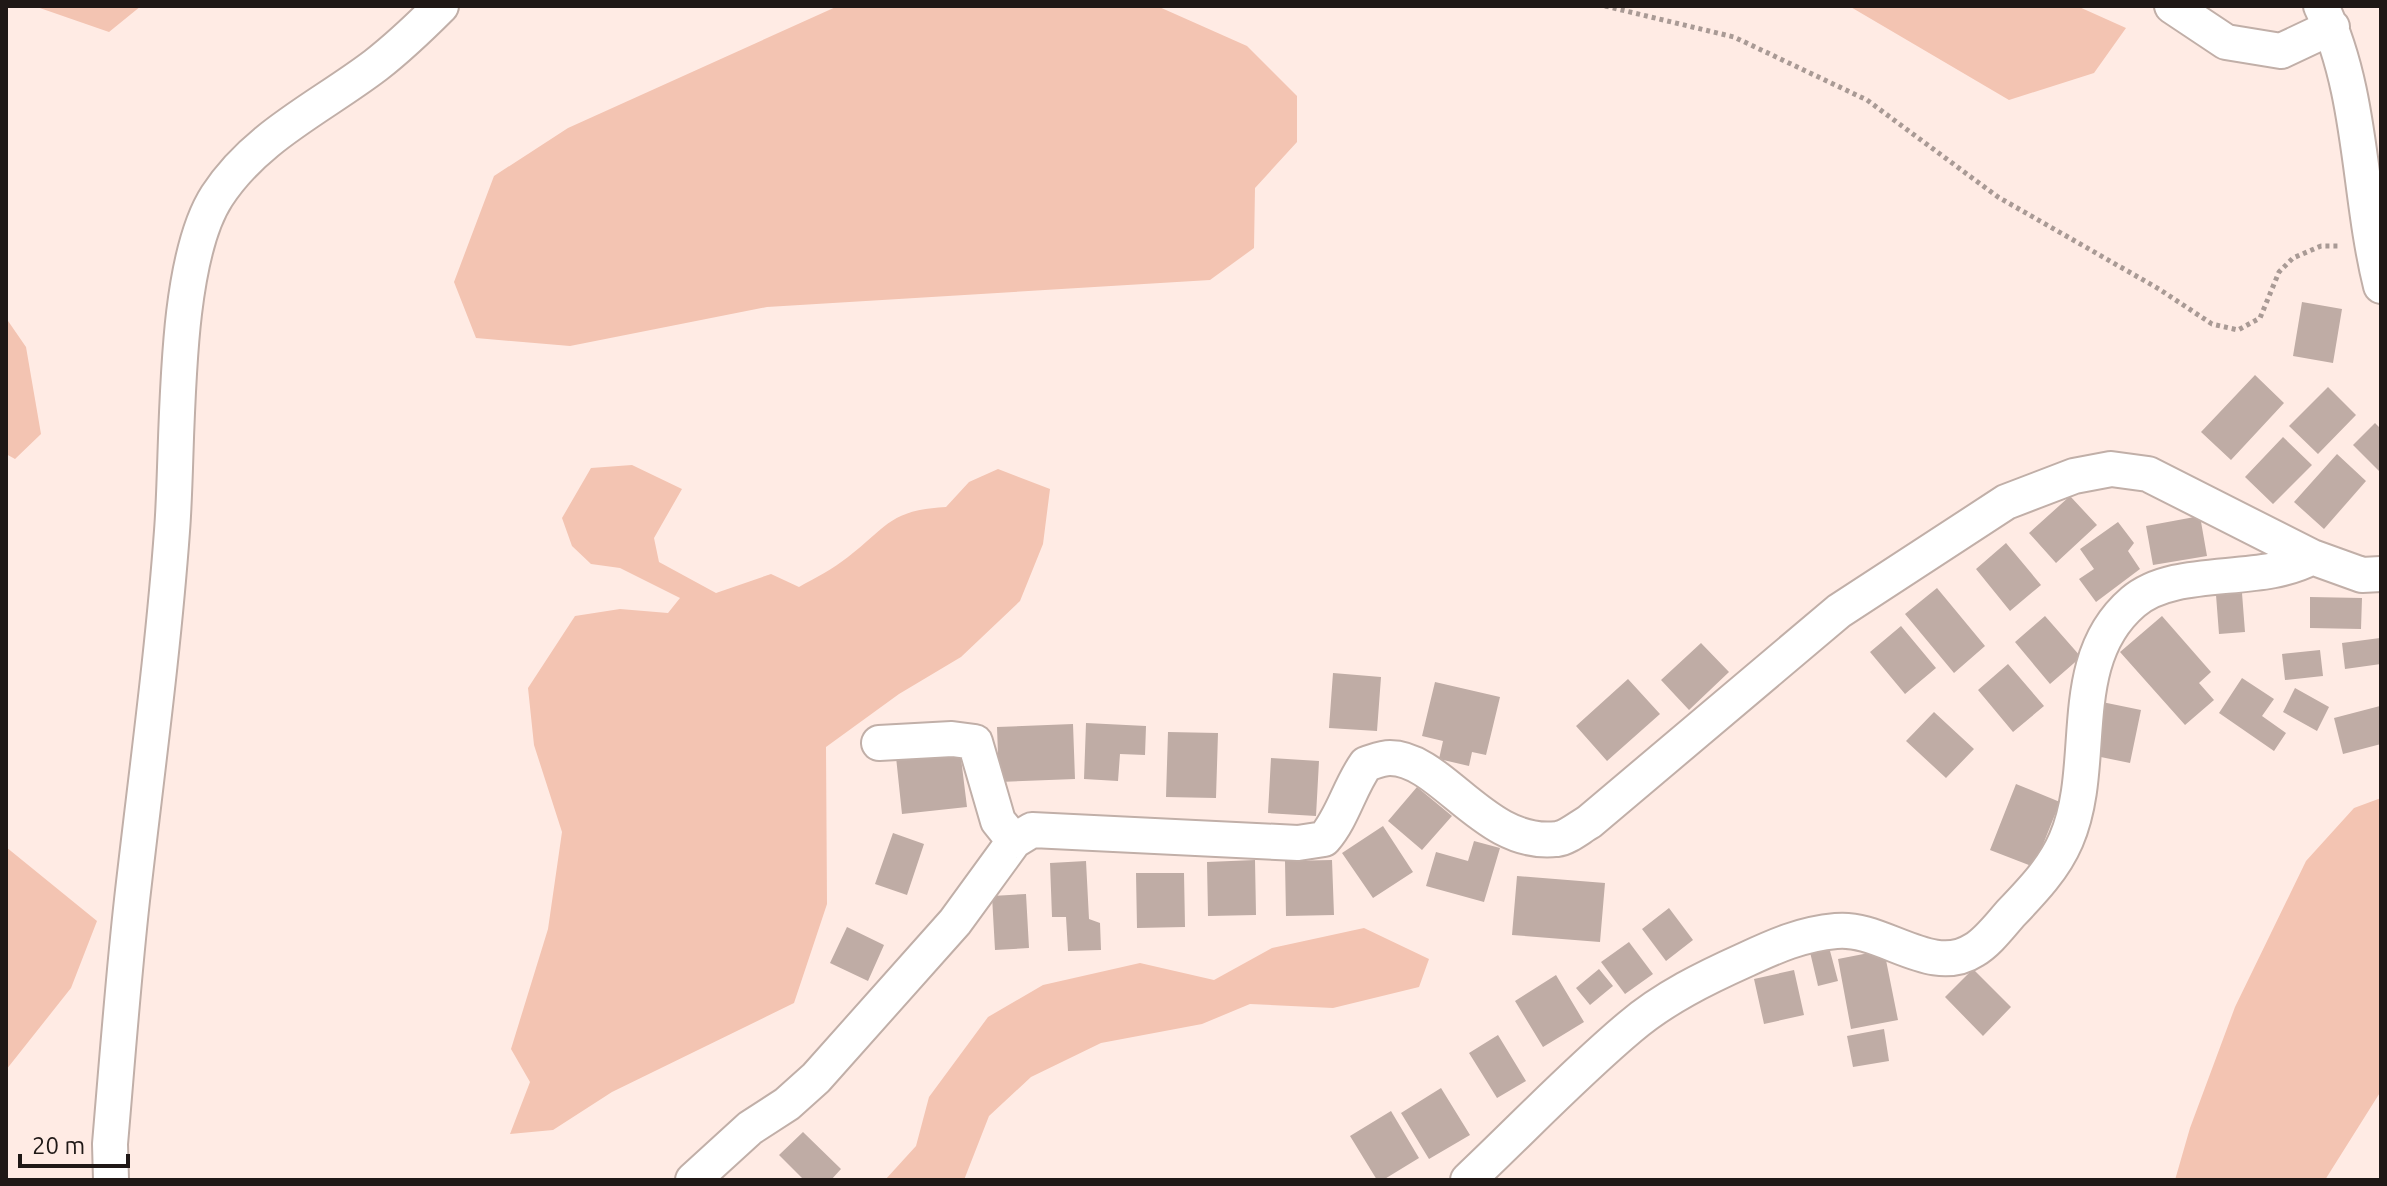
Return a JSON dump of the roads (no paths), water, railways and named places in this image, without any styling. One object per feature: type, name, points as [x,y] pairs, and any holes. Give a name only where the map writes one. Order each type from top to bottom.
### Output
[{"type":"street","points":[[111,1180],[110,1144],[132,904],[172,529],[178,383],[190,277],[201,232],[216,198],[241,166],[288,124],[375,66],[441,6]]},
{"type":"street","points":[[2172,6],[2226,42],[2281,51],[2326,17],[2348,87],[2381,286]]},
{"type":"street","points":[[693,1180],[750,1128],[787,1104],[816,1078],[955,922],[1014,841],[1032,830],[1298,843],[1324,839],[1335,826],[1352,783],[1366,764],[1389,758],[1416,764],[1503,828],[1529,837],[1559,839],[1589,822],[1626,792],[1839,611],[2006,502],[2074,476],[2111,469],[2148,474],[2312,557],[2362,575],[2381,574]]},
{"type":"street","points":[[1468,1180],[1632,1025],[1676,995],[1793,938],[1838,930],[1860,931],[1924,955],[1951,959],[1975,950],[2032,892],[2067,838],[2076,796],[2085,708],[2098,649],[2112,621],[2136,599],[2171,584],[2292,568],[2312,557]]},
{"type":"street","points":[[879,743],[952,739],[975,742],[998,821],[1014,841]]}]
